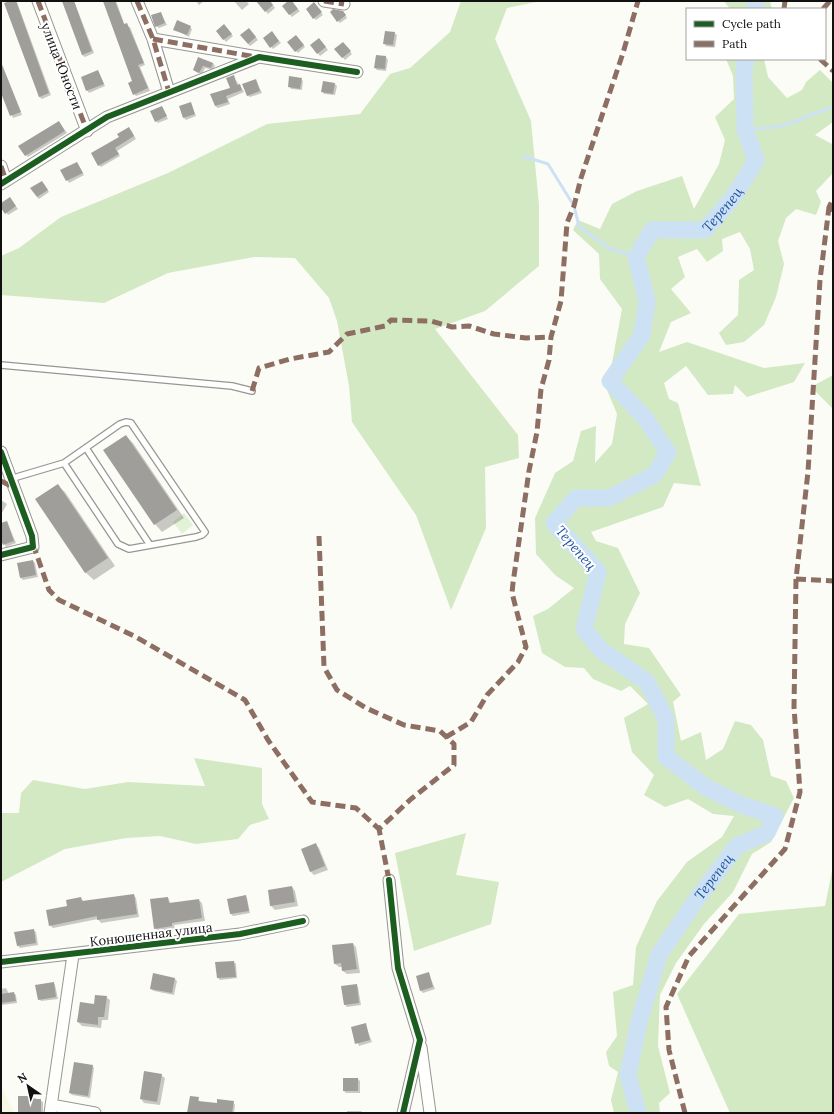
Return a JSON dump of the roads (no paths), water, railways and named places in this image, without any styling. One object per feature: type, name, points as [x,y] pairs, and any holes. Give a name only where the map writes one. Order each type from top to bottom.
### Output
[{"type":"street","name":"улица Юности","points":[[38,1],[87,131]]},
{"type":"street","points":[[137,1],[153,39],[169,92]]},
{"type":"street","points":[[324,1],[344,4]]},
{"type":"street","points":[[153,39],[357,72]]},
{"type":"street","points":[[1,166],[4,182],[107,117],[259,57]]},
{"type":"street","points":[[1,452],[8,482],[32,536],[33,547],[1,555]]},
{"type":"street","points":[[389,880],[398,968],[420,1040],[430,1113]]},
{"type":"street","name":"Конюшенная улица","points":[[1,962],[73,955],[240,934],[303,921]]},
{"type":"street","points":[[73,955],[51,1109],[95,1113]]},
{"type":"street","points":[[403,1113],[420,1040]]},
{"type":"lane","points":[[1,366],[232,386],[252,390]]},
{"type":"lane","points":[[8,482],[64,463],[120,424],[126,422],[131,423],[205,532],[196,537],[129,549],[118,544],[64,463]]},
{"type":"lane","points":[[86,448],[150,545]]},
{"type":"waterway","name":"Терепец","points":[[755,8],[756,1]]},
{"type":"waterway","name":"Терепец","points":[[638,1113],[628,1075],[639,1022],[659,955],[696,900],[737,846],[767,833],[775,816],[742,805],[707,788],[666,757],[666,719],[647,682],[601,650],[584,629],[598,572],[554,523],[576,498],[609,498],[654,475],[668,453],[646,419],[610,381],[642,335],[647,301],[636,257],[652,230],[705,230],[735,195],[756,160],[745,130],[744,69],[746,60]]},
{"type":"waterway","points":[[745,130],[782,126],[833,108]]},
{"type":"waterway","points":[[523,156],[548,164],[574,206],[579,226],[609,248],[636,257]]}]
